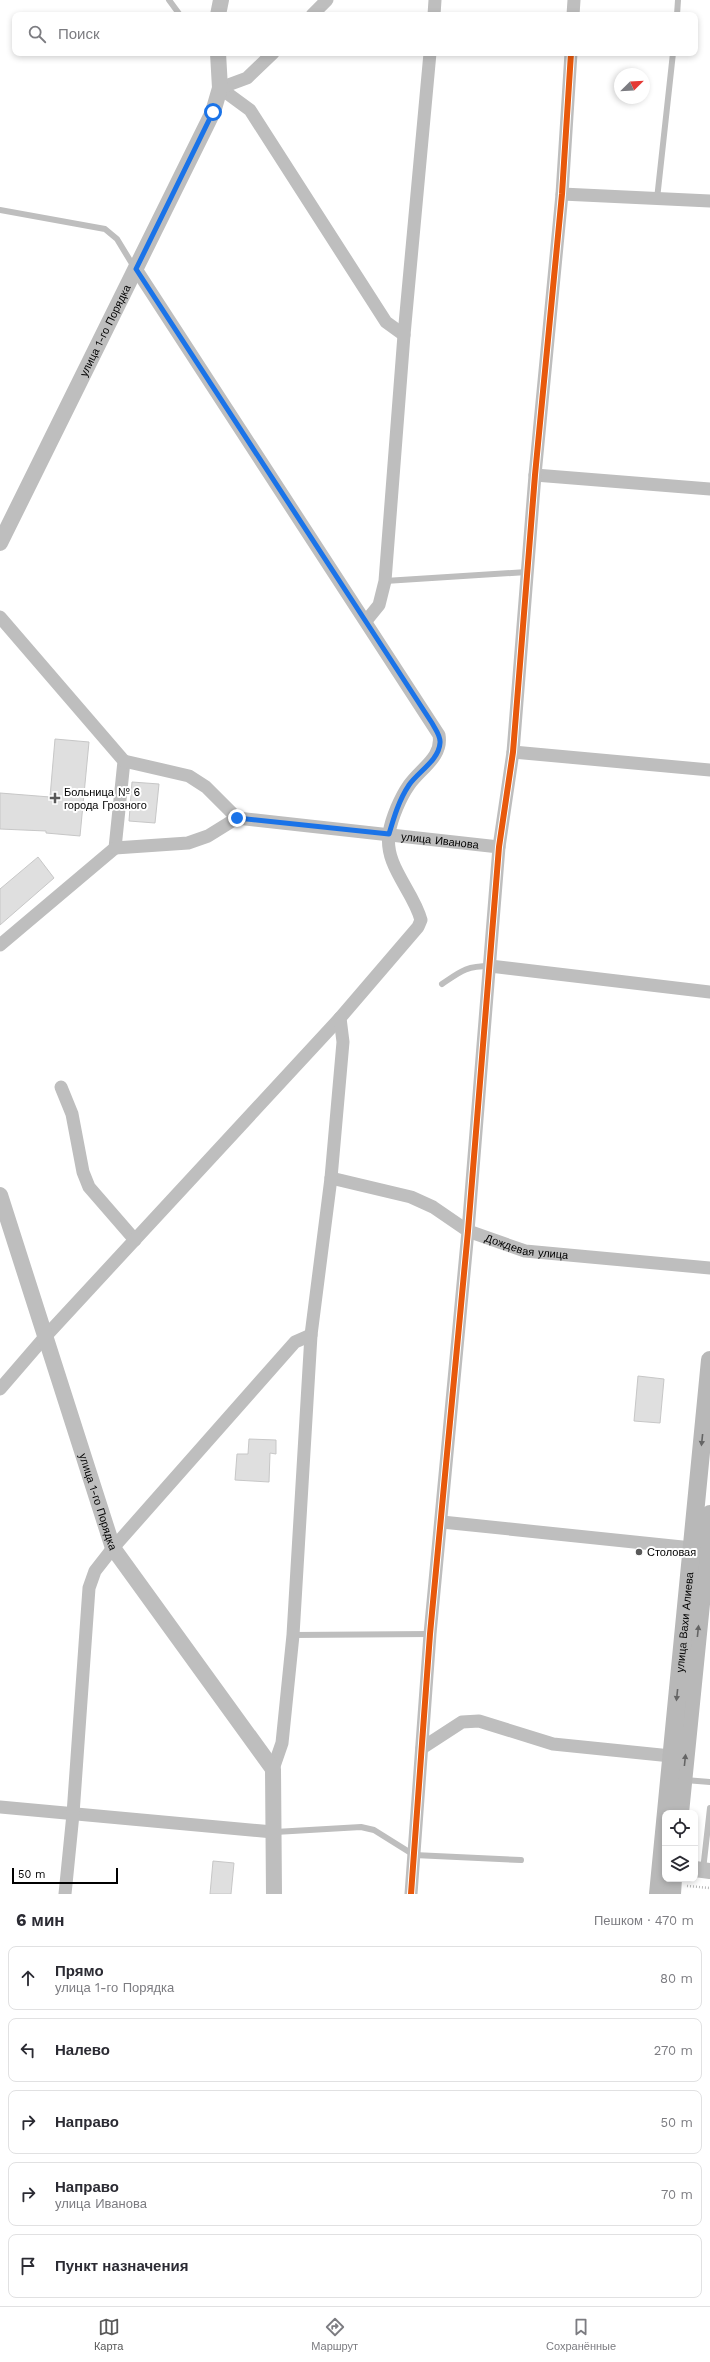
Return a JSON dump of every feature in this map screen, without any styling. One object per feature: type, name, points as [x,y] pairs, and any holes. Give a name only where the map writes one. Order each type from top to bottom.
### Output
[{"type":"main road","name":"улица Вахи Алиева","points":[[680,1810],[703,1549],[710,1360]]},
{"type":"main road","name":"улица Вахи Алиева","points":[[664,1846],[671,1756],[703,1549],[710,1514]]},
{"type":"main road","name":"улица Вахи Алиева","points":[[658,1894],[662,1865]]},
{"type":"main road","points":[[672,1894],[673,1882]]},
{"type":"street","points":[[219,12],[221,0]]},
{"type":"street","points":[[315,12],[328,0]]},
{"type":"street","points":[[434,12],[435,0]]},
{"type":"street","points":[[573,12],[574,0]]},
{"type":"street","name":"улица 1-го Порядка","points":[[0,543],[213,112],[220,88],[218,56]]},
{"type":"street","points":[[220,88],[247,78],[270,56]]},
{"type":"street","points":[[366,621],[379,605],[386,581],[404,335],[430,56]]},
{"type":"street","points":[[411,1894],[430,1634],[442,1522],[468,1231],[499,847],[512,752],[535,475],[562,194],[571,56]]},
{"type":"street","points":[[220,88],[238,99],[250,110],[386,322],[404,335]]},
{"type":"street","points":[[562,194],[710,201]]},
{"type":"street","points":[[0,1389],[44,1338],[340,1018],[418,927],[421,920],[414,901],[399,877],[392,861],[389,834],[396,810],[409,785],[438,753],[440,743],[439,735],[136,269]]},
{"type":"street","points":[[535,475],[710,489]]},
{"type":"street","points":[[0,617],[124,761],[189,776],[206,787],[237,818],[208,836],[188,843],[115,848],[0,945]]},
{"type":"street","points":[[512,752],[710,770]]},
{"type":"street","points":[[115,848],[124,761]]},
{"type":"street","name":"улица Иванова","points":[[237,818],[499,847]]},
{"type":"street","points":[[490,966],[710,992]]},
{"type":"street","points":[[274,1894],[273,1769],[282,1743],[293,1635],[311,1335],[331,1178],[344,1042],[340,1018]]},
{"type":"street","points":[[61,1087],[72,1114],[83,1172],[89,1187],[135,1240]]},
{"type":"street","name":"Дождевая улица","points":[[331,1178],[411,1197],[433,1208],[468,1231],[525,1251],[710,1268]]},
{"type":"street","name":"улица 1-го Порядка","points":[[0,1195],[44,1338],[112,1548],[273,1769]]},
{"type":"street","points":[[65,1894],[73,1814],[89,1588],[96,1571],[112,1548],[295,1342],[311,1335]]},
{"type":"street","points":[[442,1522],[703,1549]]},
{"type":"street","points":[[422,1748],[462,1722],[479,1721],[553,1744],[671,1756]]},
{"type":"street","points":[[0,1807],[273,1832]]},
{"type":"lane","points":[[169,0],[178,12]]},
{"type":"lane","points":[[676,12],[678,0]]},
{"type":"lane","points":[[658,199],[673,56]]},
{"type":"lane","points":[[0,210],[105,230],[117,240],[136,269]]},
{"type":"lane","points":[[386,581],[527,572]]},
{"type":"lane","points":[[442,984],[464,969],[472,966],[490,966]]},
{"type":"lane","points":[[293,1635],[430,1634]]},
{"type":"lane","points":[[684,1780],[710,1782]]},
{"type":"lane","points":[[703,1870],[710,1808]]},
{"type":"lane","points":[[273,1832],[361,1827],[374,1830],[414,1855],[521,1860]]},
{"type":"building","points":[[55,739],[89,742],[80,836],[46,833],[46,831],[0,829],[0,793],[50,797]]},
{"type":"building","points":[[132,782],[159,784],[155,823],[129,821]]},
{"type":"building","points":[[38,857],[54,878],[0,925],[0,889]]},
{"type":"building","points":[[638,1376],[664,1379],[660,1423],[634,1421]]},
{"type":"building","points":[[249,1439],[276,1440],[276,1454],[270,1453],[269,1482],[235,1480],[237,1454],[248,1454]]},
{"type":"building","points":[[213,1861],[234,1863],[231,1894],[210,1894]]},
{"type":"cycle path","points":[[411,1894],[430,1634],[468,1231],[499,847],[513,752],[535,475],[562,194],[571,56]]},
{"type":"place","name":"Больница № 6 города Грозного","points":[[55,798]]},
{"type":"place","name":"Столовая","points":[[639,1552]]},
{"type":"route","points":[[213,112],[136,269],[432,723],[439,735],[440,743],[438,753],[409,785],[396,810],[389,834],[237,818]]}]
